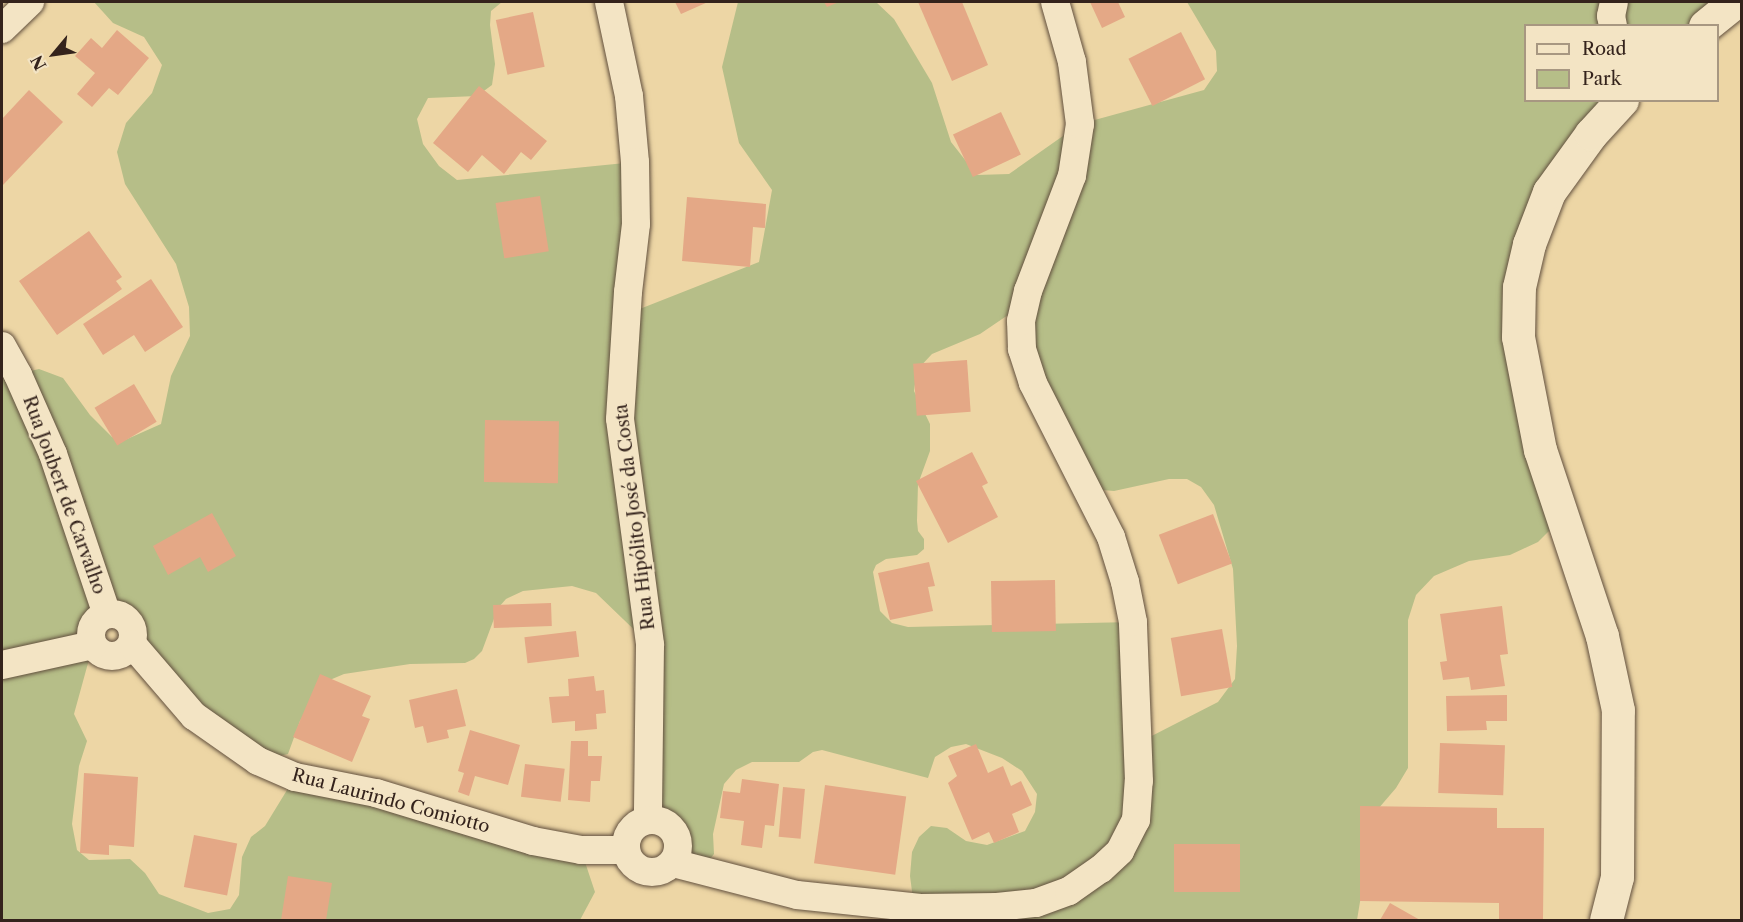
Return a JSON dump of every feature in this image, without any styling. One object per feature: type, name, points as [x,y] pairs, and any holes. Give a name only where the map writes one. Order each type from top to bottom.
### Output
[{"type":"street","points":[[2,29],[30,2]]},
{"type":"street","name":"Rua Hipólito José da Costa","points":[[609,2],[629,96],[635,162],[636,224],[626,315],[620,419],[650,645],[647,703],[648,820]]},
{"type":"street","points":[[673,862],[797,895],[920,908],[997,907],[1036,903],[1069,891],[1101,869],[1120,851],[1136,820],[1139,781],[1133,622],[1111,537],[1033,383],[1022,349],[1021,330],[1028,291],[1072,176],[1080,124],[1072,62],[1055,2]]},
{"type":"street","points":[[1613,24],[1611,16],[1614,2]]},
{"type":"street","points":[[1708,24],[1735,2]]},
{"type":"street","points":[[1606,921],[1617,876],[1618,710],[1598,625],[1540,450],[1518,337],[1519,287],[1529,244],[1549,192],[1591,134],[1620,102]]},
{"type":"street","name":"Rua Joubert de Carvalho","points":[[2,346],[18,375],[53,454],[107,614]]},
{"type":"street","points":[[2,665],[93,645],[108,656],[126,652],[132,644],[132,625],[117,614],[107,614],[93,626],[93,645]]},
{"type":"street","name":"Rua Laurindo Comiotto","points":[[132,644],[194,716],[258,761],[295,777],[376,793],[533,841],[581,850],[626,850]]},
{"type":"street","points":[[648,820],[668,825],[675,833],[678,843],[673,862],[665,870],[645,872],[629,860],[626,850],[631,830],[648,820]]},
{"type":"green space","points":[[94,2],[502,2],[491,11],[490,25],[495,64],[492,85],[477,96],[428,98],[417,119],[423,144],[439,166],[457,180],[635,162],[627,314],[759,262],[772,190],[739,143],[722,67],[738,2],[876,2],[894,19],[932,83],[951,142],[977,175],[1009,174],[1080,124],[1204,90],[1217,71],[1216,51],[1187,2],[1735,2],[1706,24],[1524,24],[1524,102],[1622,102],[1549,192],[1519,287],[1563,517],[1538,542],[1510,555],[1469,561],[1434,576],[1416,595],[1408,620],[1408,768],[1396,788],[1378,809],[1371,835],[1357,920],[895,920],[920,908],[913,899],[910,876],[912,852],[919,837],[931,826],[947,828],[966,841],[987,845],[1025,831],[1035,812],[1037,794],[1022,771],[1002,758],[966,744],[951,747],[935,757],[928,778],[822,750],[813,752],[799,762],[752,762],[736,770],[724,784],[713,834],[714,854],[707,863],[677,854],[678,843],[675,833],[659,821],[650,645],[596,593],[572,586],[523,591],[506,599],[498,608],[482,651],[474,659],[465,663],[410,664],[344,674],[325,682],[300,721],[288,754],[258,761],[134,635],[132,626],[126,618],[117,614],[99,618],[93,626],[93,645],[74,714],[87,741],[79,766],[72,824],[77,850],[89,860],[130,859],[145,873],[159,894],[208,913],[230,909],[239,895],[242,857],[251,837],[265,826],[295,777],[581,850],[595,892],[580,920],[2,920],[2,346],[18,374],[39,369],[63,378],[90,415],[112,437],[125,440],[161,424],[171,376],[190,336],[189,307],[176,264],[125,184],[117,152],[126,123],[152,93],[162,65],[144,37],[113,23]],"holes":[[[1008,315],[1102,490],[1114,491],[1169,479],[1187,479],[1201,487],[1214,505],[1233,569],[1237,646],[1235,679],[1218,702],[1138,743],[1133,622],[908,627],[892,623],[880,611],[873,572],[876,565],[886,559],[917,555],[924,549],[924,539],[918,531],[917,521],[918,484],[930,451],[930,424],[914,391],[917,370],[932,354],[980,334]]]},
{"type":"building","points":[[675,2],[708,2],[681,14]]},
{"type":"building","points":[[824,2],[839,2],[827,7]]},
{"type":"building","points":[[918,2],[962,2],[988,65],[952,81]]},
{"type":"building","points":[[1090,2],[1118,2],[1125,17],[1102,28]]},
{"type":"building","points":[[533,12],[545,67],[507,75],[496,20]]},
{"type":"building","points":[[117,30],[149,58],[118,95],[109,88],[92,107],[77,94],[95,73],[75,56],[91,38],[102,48]]},
{"type":"building","points":[[1181,32],[1205,79],[1152,106],[1128,59]]},
{"type":"building","points":[[479,86],[547,141],[531,160],[521,152],[504,174],[482,155],[468,172],[433,143]]},
{"type":"building","points":[[29,90],[63,122],[2,186],[2,119]]},
{"type":"building","points":[[1001,112],[1021,155],[973,177],[953,134]]},
{"type":"building","points":[[540,196],[549,251],[504,258],[496,203]]},
{"type":"building","points":[[687,197],[766,204],[765,228],[753,227],[750,267],[682,261]]},
{"type":"building","points":[[89,231],[122,277],[116,281],[122,289],[57,335],[19,281]]},
{"type":"building","points":[[151,279],[183,327],[145,352],[134,335],[103,355],[83,324]]},
{"type":"building","points":[[967,360],[971,412],[917,416],[913,364]]},
{"type":"building","points":[[134,384],[157,422],[117,445],[95,408]]},
{"type":"building","points":[[485,420],[559,421],[558,483],[484,482]]},
{"type":"building","points":[[972,452],[988,483],[982,486],[998,517],[948,543],[916,481]]},
{"type":"building","points":[[212,513],[236,556],[208,572],[200,557],[168,575],[153,546]]},
{"type":"building","points":[[1213,514],[1232,563],[1178,584],[1159,535]]},
{"type":"building","points":[[929,562],[935,586],[928,587],[933,611],[890,620],[878,573]]},
{"type":"building","points":[[1055,580],[1056,631],[992,632],[991,581]]},
{"type":"building","points":[[551,603],[552,626],[494,628],[493,605]]},
{"type":"building","points":[[1502,606],[1508,654],[1500,655],[1505,686],[1471,690],[1469,677],[1443,680],[1440,662],[1447,661],[1440,614]]},
{"type":"building","points":[[1222,629],[1232,687],[1181,696],[1171,638]]},
{"type":"building","points":[[576,631],[579,657],[528,663],[524,637]]},
{"type":"building","points":[[320,674],[371,696],[362,716],[370,719],[352,762],[293,737]]},
{"type":"building","points":[[594,676],[596,691],[604,690],[606,713],[596,714],[597,729],[575,731],[575,721],[552,723],[549,697],[569,696],[568,679]]},
{"type":"building","points":[[457,689],[466,726],[447,730],[449,738],[427,743],[423,726],[415,728],[409,700]]},
{"type":"building","points":[[1507,695],[1507,721],[1486,721],[1487,730],[1447,731],[1446,696]]},
{"type":"building","points":[[470,730],[520,745],[508,785],[475,776],[469,796],[458,792],[464,773],[458,771]]},
{"type":"building","points":[[571,741],[588,741],[588,756],[602,756],[600,781],[591,781],[590,802],[568,800]]},
{"type":"building","points":[[1440,743],[1505,745],[1503,795],[1438,793]]},
{"type":"building","points":[[976,744],[988,773],[1003,766],[1011,786],[1021,781],[1032,805],[1012,814],[1019,832],[994,843],[989,832],[972,840],[948,783],[957,776],[948,756]]},
{"type":"building","points":[[525,764],[565,769],[561,802],[521,797]]},
{"type":"building","points":[[84,773],[138,777],[134,847],[109,845],[109,855],[80,853]]},
{"type":"building","points":[[742,779],[779,784],[774,826],[765,825],[762,848],[741,845],[744,821],[720,818],[723,791],[740,793]]},
{"type":"building","points":[[825,785],[906,796],[895,875],[814,863]]},
{"type":"building","points":[[783,787],[805,789],[801,839],[779,837]]},
{"type":"building","points":[[1360,806],[1497,808],[1497,828],[1544,828],[1543,919],[1499,919],[1499,903],[1360,901]]},
{"type":"building","points":[[194,835],[237,843],[227,895],[184,887]]},
{"type":"building","points":[[1174,844],[1240,844],[1240,892],[1174,892]]},
{"type":"building","points":[[288,876],[332,883],[326,920],[281,920]]},
{"type":"building","points":[[1390,903],[1420,920],[1380,920]]}]
